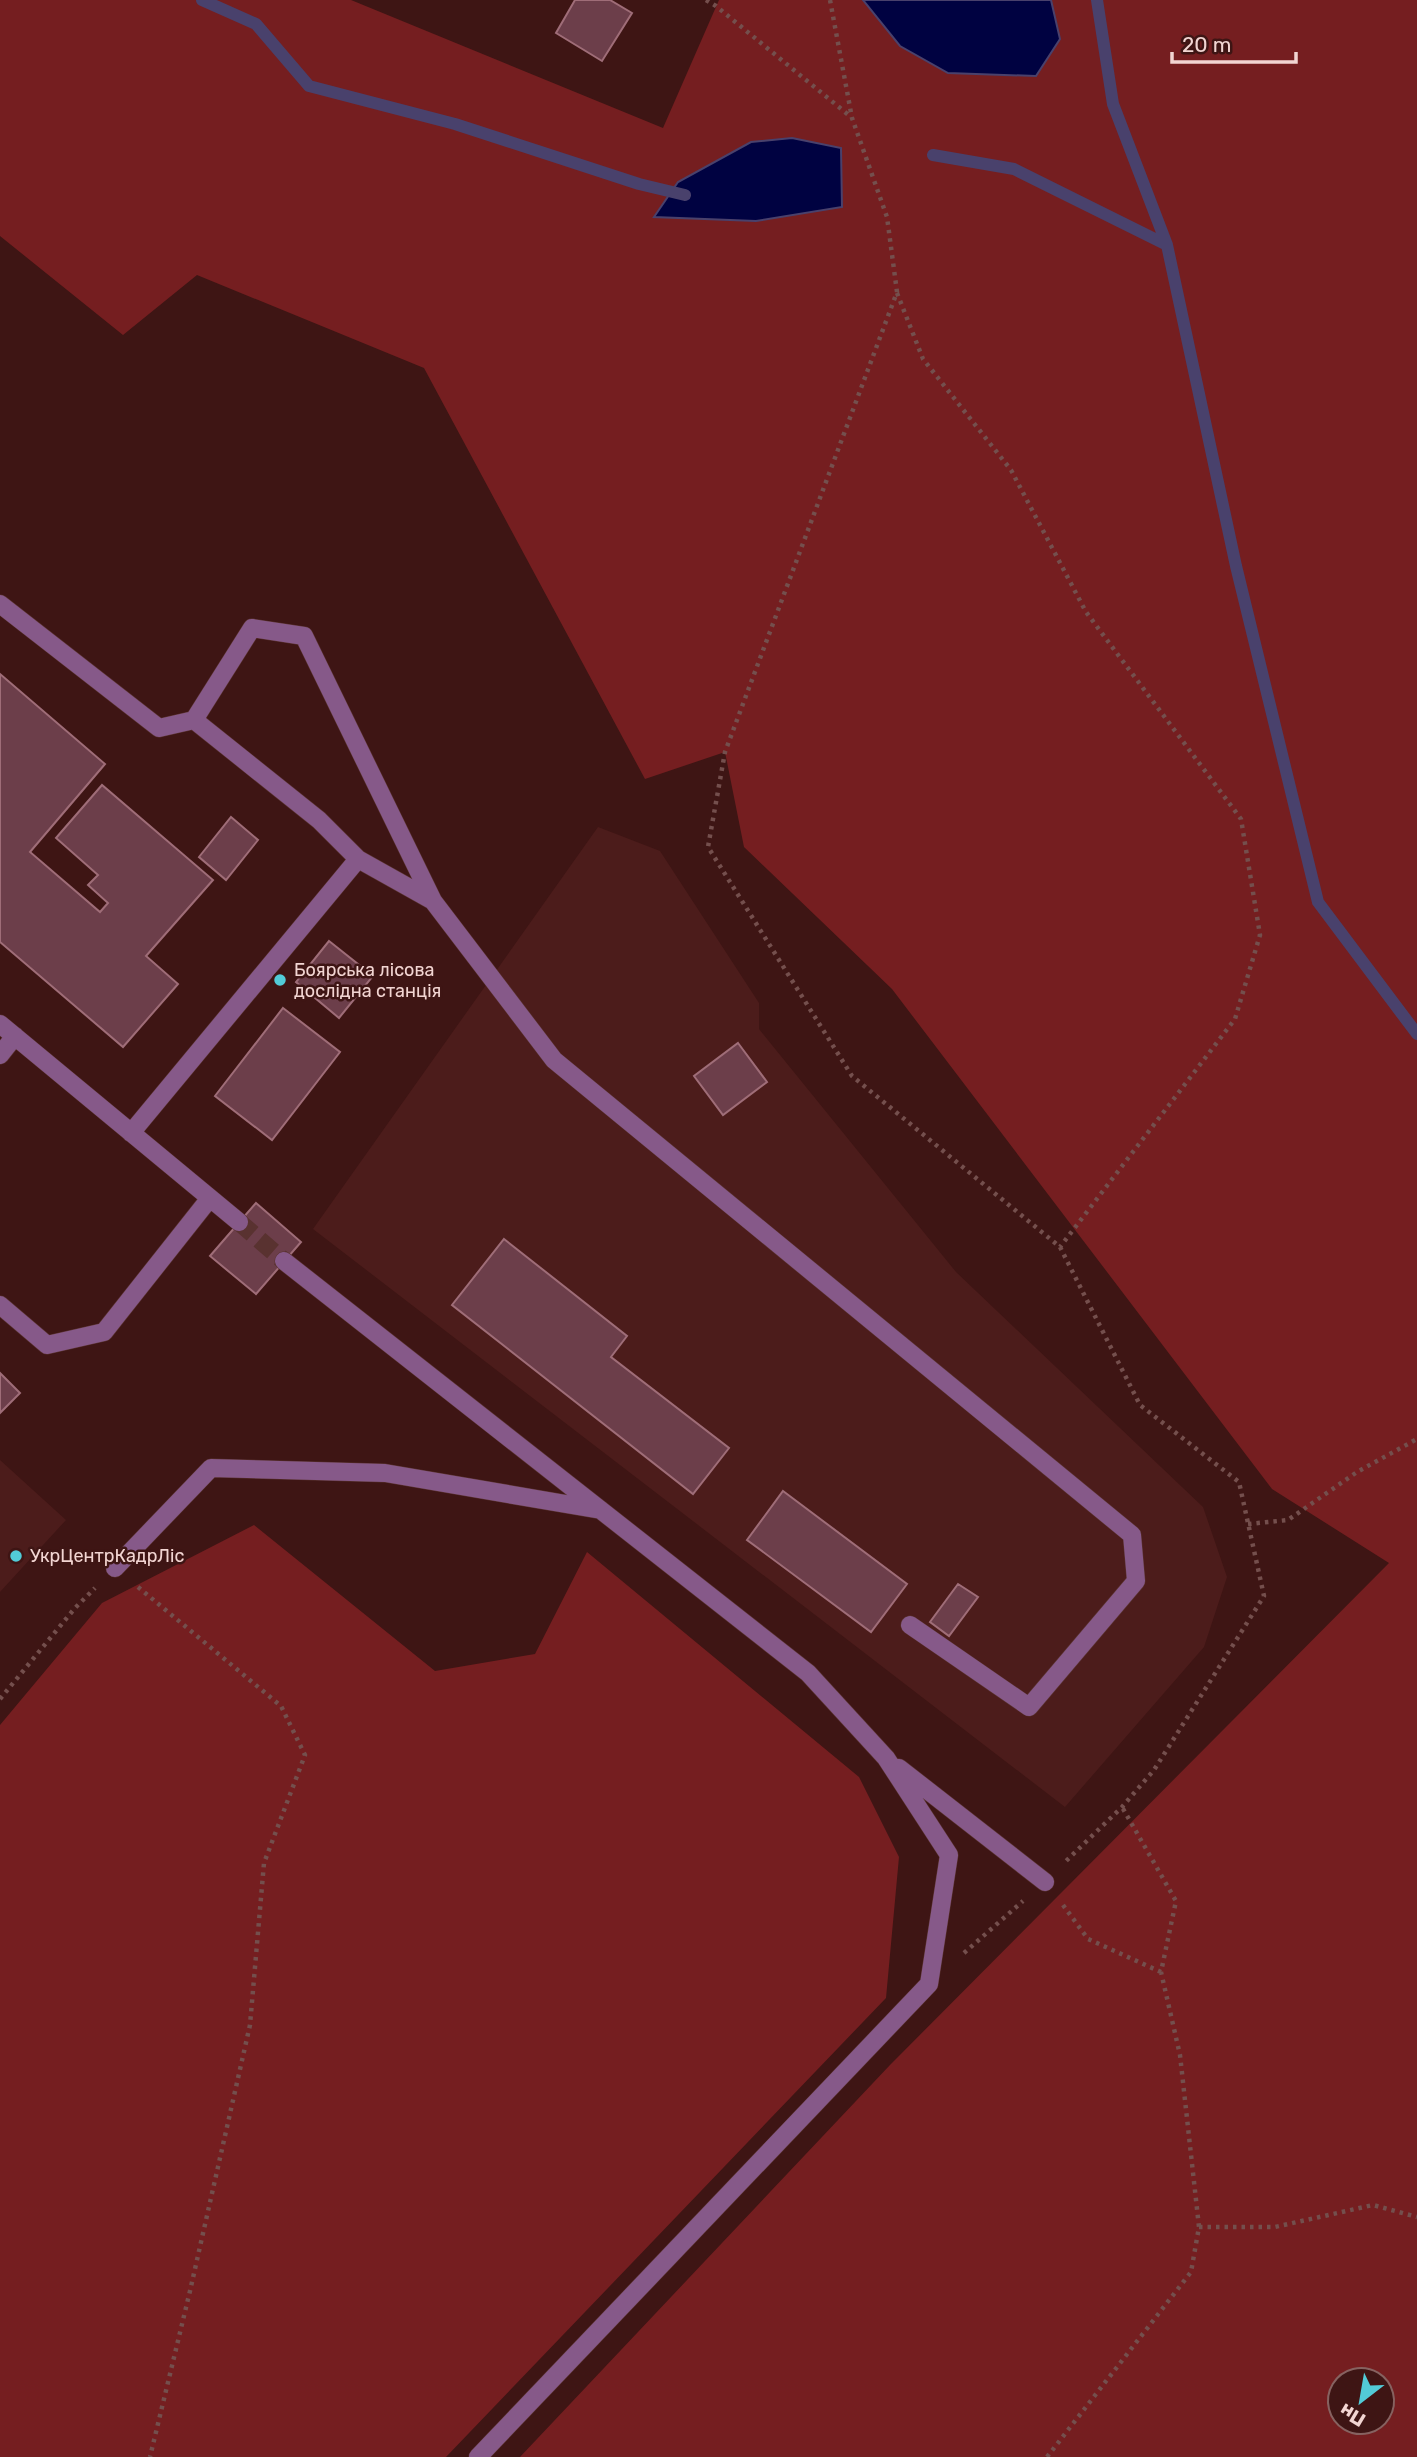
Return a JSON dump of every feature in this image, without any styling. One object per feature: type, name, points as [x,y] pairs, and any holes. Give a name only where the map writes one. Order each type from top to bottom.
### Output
[{"type":"lane","points":[[0,604],[159,728],[194,720],[252,628],[304,636],[433,901],[554,1060],[1132,1535],[1136,1581],[1029,1707],[910,1625]]},
{"type":"lane","points":[[194,720],[318,820],[358,859],[433,901]]},
{"type":"lane","points":[[131,1133],[358,859]]},
{"type":"lane","points":[[0,1024],[239,1222]]},
{"type":"lane","points":[[0,1055],[15,1037]]},
{"type":"lane","points":[[0,1305],[47,1345],[104,1332],[211,1198]]},
{"type":"lane","points":[[284,1261],[808,1673],[886,1758],[1045,1882]]},
{"type":"lane","points":[[115,1568],[211,1468],[386,1473],[603,1510]]},
{"type":"lane","points":[[478,2457],[929,1984],[949,1855],[886,1758]]},
{"type":"path","points":[[706,0],[852,118]]},
{"type":"path","points":[[830,0],[852,118],[887,217],[897,292],[923,359],[1011,470],[1086,612],[1241,819],[1260,935],[1235,1019],[1060,1247]]},
{"type":"path","points":[[897,292],[725,752],[708,847],[852,1076],[1060,1247],[1140,1405],[1239,1482],[1264,1596],[1154,1770],[1122,1807],[1176,1901],[1161,1972],[1180,2055],[1199,2227],[1191,2272],[1047,2457]]},
{"type":"path","points":[[1248,1524],[1289,1520],[1357,1472],[1417,1439]]},
{"type":"path","points":[[0,1699],[75,1608],[115,1568],[281,1706],[305,1755],[264,1863],[250,2025],[150,2457]]},
{"type":"path","points":[[1045,1882],[1088,1939],[1161,1972]]},
{"type":"path","points":[[1199,2227],[1275,2227],[1373,2204],[1417,2217]]},
{"type":"shaded area","points":[[0,0],[351,0],[663,128],[719,0],[1417,0],[1417,2457],[520,2457],[890,2065],[1389,1563],[1272,1489],[892,989],[744,847],[725,752],[645,779],[424,368],[197,275],[123,335],[0,236]]},
{"type":"shaded area","points":[[863,0],[1051,0],[1060,39],[1036,76],[948,73],[900,46]]},
{"type":"shaded area","points":[[792,138],[841,148],[842,207],[756,221],[654,217],[678,182],[751,142]]},
{"type":"shaded area","points":[[598,827],[660,851],[759,1003],[759,1029],[956,1272],[1203,1507],[1227,1577],[1204,1647],[1065,1807],[313,1229]]},
{"type":"shaded area","name":"УкрЦентрКадрЛіс","points":[[0,1460],[66,1520],[0,1592]]},
{"type":"shaded area","points":[[254,1525],[435,1671],[535,1654],[587,1552],[859,1777],[899,1857],[886,1998],[446,2457],[0,2457],[0,1725],[102,1603]]},
{"type":"building","points":[[575,0],[610,0],[632,13],[602,61],[556,33]]},
{"type":"building","points":[[0,674],[105,764],[30,852],[100,912],[108,903],[88,885],[98,875],[56,838],[102,785],[213,880],[146,956],[178,984],[123,1047],[0,942]]},
{"type":"building","points":[[231,817],[258,840],[226,880],[199,857]]},
{"type":"building","points":[[329,941],[373,976],[339,1018],[296,982]]},
{"type":"building","points":[[283,1008],[340,1052],[272,1140],[215,1096]]},
{"type":"building","points":[[738,1043],[767,1082],[723,1115],[694,1076]]},
{"type":"building","points":[[256,1203],[301,1242],[256,1294],[210,1256]]},
{"type":"building","points":[[504,1239],[627,1336],[611,1357],[729,1448],[693,1494],[452,1305]]},
{"type":"building","points":[[0,1373],[20,1393],[0,1413]]},
{"type":"building","points":[[783,1491],[907,1584],[871,1632],[747,1540]]},
{"type":"building","points":[[958,1584],[978,1597],[949,1636],[930,1622]]},
{"type":"waterway","points":[[202,0],[256,24],[309,86],[455,124],[639,184],[685,195]]},
{"type":"waterway","points":[[1097,0],[1113,104],[1167,245],[1236,566],[1318,902],[1417,1034]]},
{"type":"waterway","points":[[933,155],[1014,169],[1167,245]]},
{"type":"tunnel","points":[[239,1222],[284,1261]]},
{"type":"place","name":"Боярська лісова дослідна станція","points":[[280,980]]},
{"type":"place","name":"УкрЦентрКадрЛіс","points":[[16,1556]]}]
